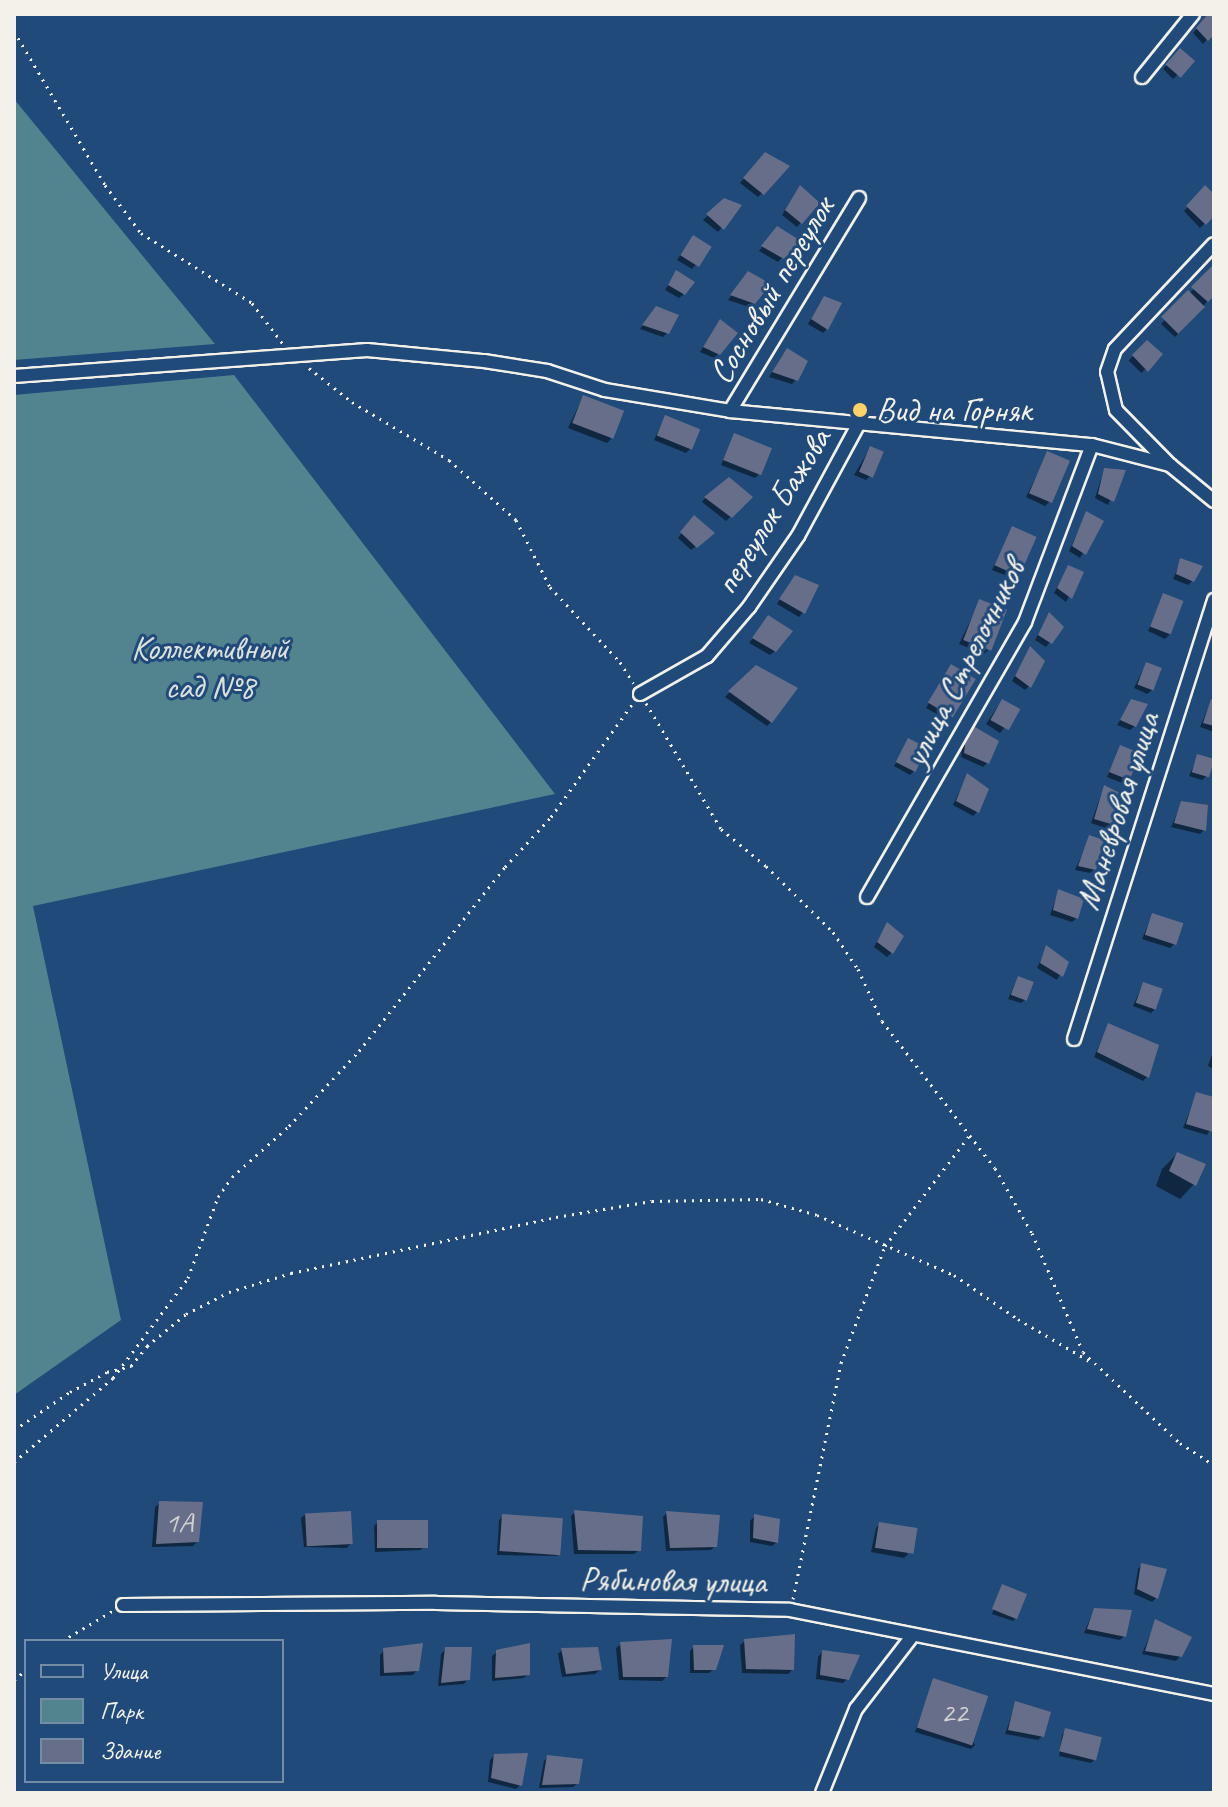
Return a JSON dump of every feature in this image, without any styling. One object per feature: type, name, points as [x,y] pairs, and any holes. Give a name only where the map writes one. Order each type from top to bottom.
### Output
[{"type":"street","points":[[1142,77],[1193,14]]},
{"type":"street","name":"Сосновый переулок","points":[[730,411],[859,198]]},
{"type":"street","points":[[1214,244],[1115,349],[1107,372],[1116,410],[1170,465],[1214,501]]},
{"type":"street","name":"переулок Бажова","points":[[14,376],[367,350],[547,371],[605,390],[730,411],[859,423],[798,536],[749,607],[707,656],[640,694]]},
{"type":"street","points":[[859,423],[1092,445],[1170,465]]},
{"type":"street","name":"улица Стрелочников","points":[[867,897],[1025,622],[1092,445]]},
{"type":"street","name":"Маневровая улица","points":[[1074,1039],[1214,600]]},
{"type":"street","name":"Рябиновая улица","points":[[123,1605],[436,1603],[790,1610],[1214,1694]]},
{"type":"street","points":[[822,1793],[856,1709],[913,1635]]},
{"type":"path","points":[[14,31],[105,185],[141,233],[252,303],[291,354],[352,402],[449,460],[516,520],[550,587],[620,662],[721,829],[766,866],[833,932],[858,969],[882,1021],[995,1168],[1032,1233],[1083,1352],[1180,1443],[1214,1465]]},
{"type":"path","points":[[14,1462],[78,1411],[118,1369],[188,1278],[218,1197],[232,1177],[289,1126],[359,1051],[505,867],[551,817],[640,694]]},
{"type":"path","points":[[790,1610],[841,1363],[885,1246],[969,1136]]},
{"type":"path","points":[[14,1430],[70,1392],[131,1366],[147,1346],[186,1314],[241,1288],[291,1273],[556,1217],[652,1201],[761,1199],[817,1215],[954,1275],[1018,1319],[1097,1366]]},
{"type":"path","points":[[65,1639],[123,1605]]},
{"type":"green space","points":[[14,99],[215,344],[14,360]]},
{"type":"green space","name":"Коллективный сад №8","points":[[234,375],[555,794],[33,906],[121,1320],[14,1395],[14,395]]},
{"type":"building","points":[[1208,14],[1214,14],[1214,35],[1208,41],[1196,28]]},
{"type":"building","points":[[1180,48],[1195,61],[1181,78],[1166,65]]},
{"type":"building","points":[[765,152],[790,166],[764,195],[743,178]]},
{"type":"building","points":[[800,185],[820,203],[802,224],[785,210]]},
{"type":"building","points":[[1205,185],[1214,194],[1214,216],[1206,225],[1186,206]]},
{"type":"building","points":[[724,198],[742,205],[724,230],[706,214]]},
{"type":"building","points":[[777,226],[801,241],[784,259],[761,246]]},
{"type":"building","points":[[693,235],[712,247],[699,267],[680,255]]},
{"type":"building","points":[[1214,264],[1214,296],[1208,302],[1191,287]]},
{"type":"building","points":[[676,270],[695,282],[685,295],[668,285]]},
{"type":"building","points":[[748,271],[771,284],[755,304],[730,295]]},
{"type":"building","points":[[1188,290],[1205,307],[1178,334],[1161,317]]},
{"type":"building","points":[[824,296],[842,303],[828,330],[811,319]]},
{"type":"building","points":[[656,306],[679,315],[669,334],[642,325]]},
{"type":"building","points":[[720,319],[738,333],[720,355],[703,347]]},
{"type":"building","points":[[1147,340],[1163,354],[1148,372],[1132,355]]},
{"type":"building","points":[[787,348],[808,361],[798,381],[772,372]]},
{"type":"building","points":[[583,395],[624,411],[613,439],[572,423]]},
{"type":"building","points":[[665,415],[700,429],[692,450],[657,435]]},
{"type":"building","points":[[734,433],[772,448],[761,475],[723,460]]},
{"type":"building","points":[[870,446],[884,452],[873,478],[859,472]]},
{"type":"building","points":[[1047,451],[1070,461],[1052,503],[1029,493]]},
{"type":"building","points":[[1104,468],[1126,470],[1114,502],[1098,494]]},
{"type":"building","points":[[729,477],[753,497],[732,518],[704,497]]},
{"type":"building","points":[[1086,511],[1104,521],[1086,555],[1072,546]]},
{"type":"building","points":[[694,515],[715,533],[697,548],[680,532]]},
{"type":"building","points":[[1012,526],[1037,537],[1019,576],[995,565]]},
{"type":"building","points":[[1180,558],[1203,566],[1194,582],[1176,574]]},
{"type":"building","points":[[1068,565],[1084,572],[1072,599],[1057,588]]},
{"type":"building","points":[[795,575],[819,585],[805,614],[779,599]]},
{"type":"building","points":[[1163,593],[1184,601],[1171,634],[1150,627]]},
{"type":"building","points":[[979,599],[1007,610],[991,651],[963,640]]},
{"type":"building","points":[[1049,612],[1064,627],[1052,644],[1038,635]]},
{"type":"building","points":[[768,615],[793,631],[776,652],[752,638]]},
{"type":"building","points":[[1030,646],[1045,661],[1031,688],[1015,676]]},
{"type":"building","points":[[1146,662],[1162,668],[1153,690],[1137,684]]},
{"type":"building","points":[[951,664],[976,679],[953,718],[928,703]]},
{"type":"building","points":[[756,665],[798,688],[772,723],[728,691]]},
{"type":"building","points":[[1002,699],[1020,709],[1009,730],[990,720]]},
{"type":"building","points":[[1131,699],[1148,704],[1136,727],[1120,720]]},
{"type":"building","points":[[1211,699],[1214,700],[1214,726],[1203,723]]},
{"type":"building","points":[[968,723],[999,741],[989,764],[964,753]]},
{"type":"building","points":[[908,738],[928,748],[915,772],[896,762]]},
{"type":"building","points":[[1120,745],[1140,753],[1130,780],[1109,772]]},
{"type":"building","points":[[1197,754],[1214,759],[1209,777],[1192,772]]},
{"type":"building","points":[[967,773],[989,789],[979,813],[956,801]]},
{"type":"building","points":[[1104,785],[1126,796],[1114,825],[1094,819]]},
{"type":"building","points":[[1181,801],[1208,805],[1206,831],[1174,823]]},
{"type":"building","points":[[1089,835],[1104,840],[1096,870],[1078,866]]},
{"type":"building","points":[[1058,889],[1084,899],[1078,919],[1053,910]]},
{"type":"building","points":[[1152,913],[1183,923],[1176,945],[1145,935]]},
{"type":"building","points":[[887,922],[904,936],[893,954],[877,942]]},
{"type":"building","points":[[1046,945],[1069,962],[1063,977],[1040,963]]},
{"type":"building","points":[[1018,976],[1034,982],[1027,1001],[1011,995]]},
{"type":"building","points":[[1143,982],[1163,989],[1156,1010],[1136,1003]]},
{"type":"building","points":[[1108,1023],[1159,1045],[1149,1078],[1097,1052]]},
{"type":"building","points":[[1196,1092],[1214,1097],[1213,1132],[1186,1124]]},
{"type":"building","points":[[1177,1152],[1206,1164],[1196,1186],[1169,1171]]},
{"type":"building","points":[[159,1501],[203,1502],[199,1542],[156,1544]]},
{"type":"building","points":[[574,1510],[643,1516],[641,1551],[578,1550]]},
{"type":"building","points":[[351,1511],[353,1544],[307,1546],[305,1513]]},
{"type":"building","points":[[666,1511],[720,1515],[717,1547],[670,1548]]},
{"type":"building","points":[[502,1514],[563,1518],[560,1555],[499,1551]]},
{"type":"building","points":[[754,1514],[780,1519],[778,1543],[753,1538]]},
{"type":"building","points":[[377,1520],[428,1520],[428,1548],[377,1548]]},
{"type":"building","points":[[879,1522],[918,1528],[913,1554],[875,1548]]},
{"type":"building","points":[[1141,1563],[1167,1569],[1158,1599],[1137,1589]]},
{"type":"building","points":[[1002,1584],[1027,1594],[1017,1619],[992,1609]]},
{"type":"building","points":[[1094,1608],[1132,1610],[1126,1637],[1087,1629]]},
{"type":"building","points":[[1155,1619],[1192,1637],[1182,1657],[1145,1651]]},
{"type":"building","points":[[795,1634],[794,1670],[746,1669],[744,1639]]},
{"type":"building","points":[[672,1639],[668,1677],[623,1677],[620,1642]]},
{"type":"building","points":[[423,1643],[419,1671],[384,1673],[383,1648]]},
{"type":"building","points":[[530,1643],[530,1675],[495,1678],[496,1650]]},
{"type":"building","points":[[693,1645],[724,1645],[716,1670],[694,1670]]},
{"type":"building","points":[[445,1647],[472,1647],[470,1680],[441,1683]]},
{"type":"building","points":[[598,1647],[602,1670],[566,1674],[561,1648]]},
{"type":"building","points":[[822,1650],[860,1655],[849,1680],[820,1675]]},
{"type":"building","points":[[933,1678],[988,1696],[972,1745],[917,1727]]},
{"type":"building","points":[[1015,1701],[1051,1712],[1044,1737],[1008,1730]]},
{"type":"building","points":[[1065,1728],[1102,1737],[1096,1760],[1059,1751]]},
{"type":"building","points":[[528,1753],[522,1786],[491,1778],[494,1754]]},
{"type":"building","points":[[547,1755],[583,1759],[579,1784],[542,1785]]},
{"type":"place","name":"Вид на Горняк","points":[[860,410]]}]
